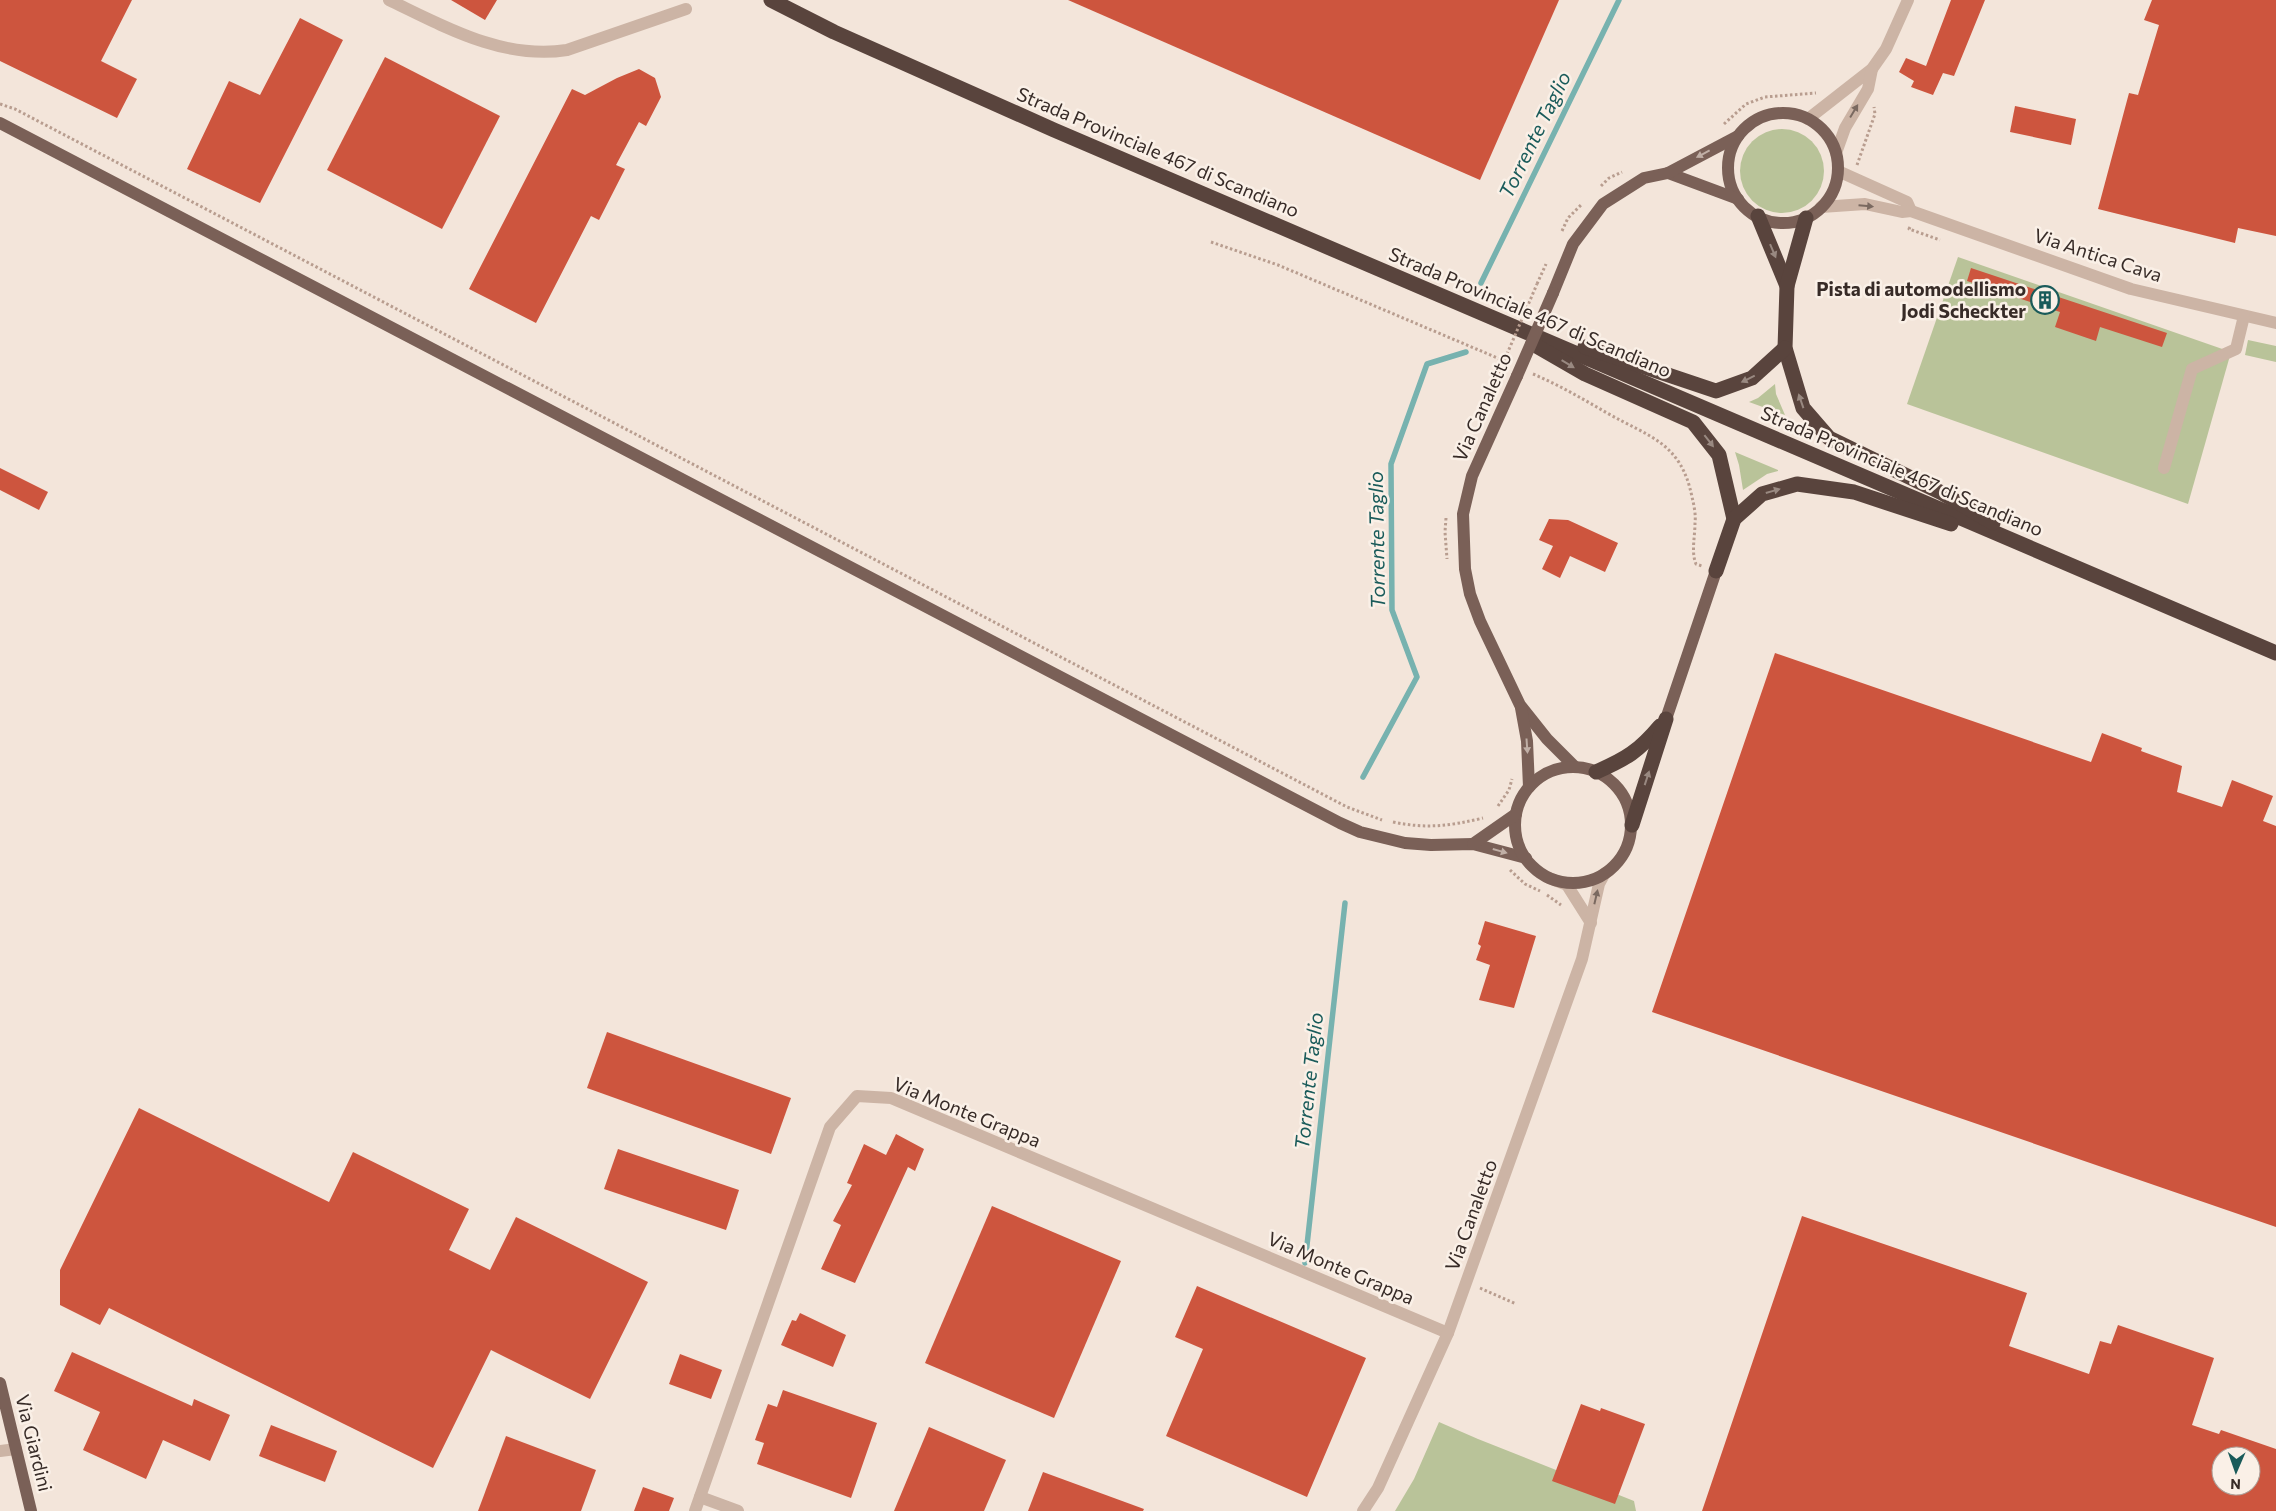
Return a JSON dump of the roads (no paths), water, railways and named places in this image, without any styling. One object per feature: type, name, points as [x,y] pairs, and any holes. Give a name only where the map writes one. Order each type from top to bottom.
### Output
[{"type":"highway","name":"Strada Provinciale 467 di Scandiano","points":[[771,0],[834,32],[1054,130],[2276,653]]},
{"type":"highway","points":[[1758,216],[1787,286]]},
{"type":"highway","points":[[1806,218],[1787,286],[1785,348],[1803,408],[1829,438],[1942,493],[2046,555]]},
{"type":"highway","points":[[1481,313],[1716,391],[1752,378],[1785,348]]},
{"type":"highway","points":[[1481,313],[1585,374],[1694,422],[1719,455],[1734,519]]},
{"type":"highway","points":[[1716,571],[1734,519],[1762,494],[1797,484],[1854,492],[2046,555]]},
{"type":"highway","points":[[1596,772],[1625,759],[1645,744],[1666,719]]},
{"type":"highway","points":[[1632,825],[1666,719]]},
{"type":"main road","points":[[1668,172],[1738,199],[1758,216],[1777,222],[1806,218],[1821,207],[1833,191],[1838,171],[1836,153],[1826,133],[1808,119],[1787,113],[1765,116],[1746,128],[1738,136],[1730,156],[1728,168],[1731,184],[1738,199]]},
{"type":"main road","points":[[0,123],[1340,823],[1360,832],[1404,843],[1431,845],[1473,844],[1526,858]]},
{"type":"main road","name":"Via Canaletto","points":[[1575,767],[1547,739],[1520,705],[1480,621],[1470,594],[1465,569],[1463,514],[1472,476],[1573,244],[1603,204],[1644,178],[1668,172],[1738,136]]},
{"type":"main road","points":[[1666,719],[1716,571]]},
{"type":"main road","name":"Via Canaletto","points":[[1520,705],[1527,741],[1529,787]]},
{"type":"main road","points":[[1575,767],[1596,772],[1606,777],[1622,793],[1630,813],[1632,825],[1627,847],[1614,866],[1595,879],[1578,883],[1549,878],[1540,873],[1526,858],[1516,837],[1516,814],[1523,795],[1529,787],[1545,774],[1559,769],[1575,767]]},
{"type":"main road","points":[[1473,844],[1516,814]]},
{"type":"main road","name":"Via Giardini","points":[[0,1383],[31,1511]]},
{"type":"street","points":[[389,0],[474,39],[508,49],[541,52],[567,50],[686,9]]},
{"type":"street","points":[[1808,119],[1872,69],[1886,49],[1908,0]]},
{"type":"street","points":[[1836,153],[1845,128],[1868,89],[1872,69]]},
{"type":"street","name":"Via Antica Cava","points":[[1838,171],[1907,202],[1911,211]]},
{"type":"street","name":"Via Antica Cava","points":[[1821,207],[1865,204],[1902,212],[1911,211],[2132,289],[2276,323]]},
{"type":"street","points":[[2164,468],[2192,369],[2236,349],[2244,316]]},
{"type":"street","name":"Via Canaletto","points":[[1363,1511],[1378,1488],[1448,1333],[1582,959],[1599,884],[1605,873]]},
{"type":"street","points":[[1549,878],[1567,885],[1591,923]]},
{"type":"street","name":"Via Monte Grappa","points":[[695,1511],[830,1127],[857,1096],[891,1098],[1448,1333]]},
{"type":"street","points":[[0,1451],[16,1449]]},
{"type":"street","points":[[700,1497],[738,1511]]},
{"type":"waterway","name":"Torrente Taglio","points":[[1481,283],[1619,0]]},
{"type":"waterway","name":"Torrente Taglio","points":[[1363,777],[1417,677],[1392,610],[1391,464],[1427,364],[1466,352]]},
{"type":"waterway","name":"Torrente Taglio","points":[[1305,1263],[1345,903]]},
{"type":"place","name":"Pista di automodellismo Jodi Scheckter","points":[[2045,300]]}]
